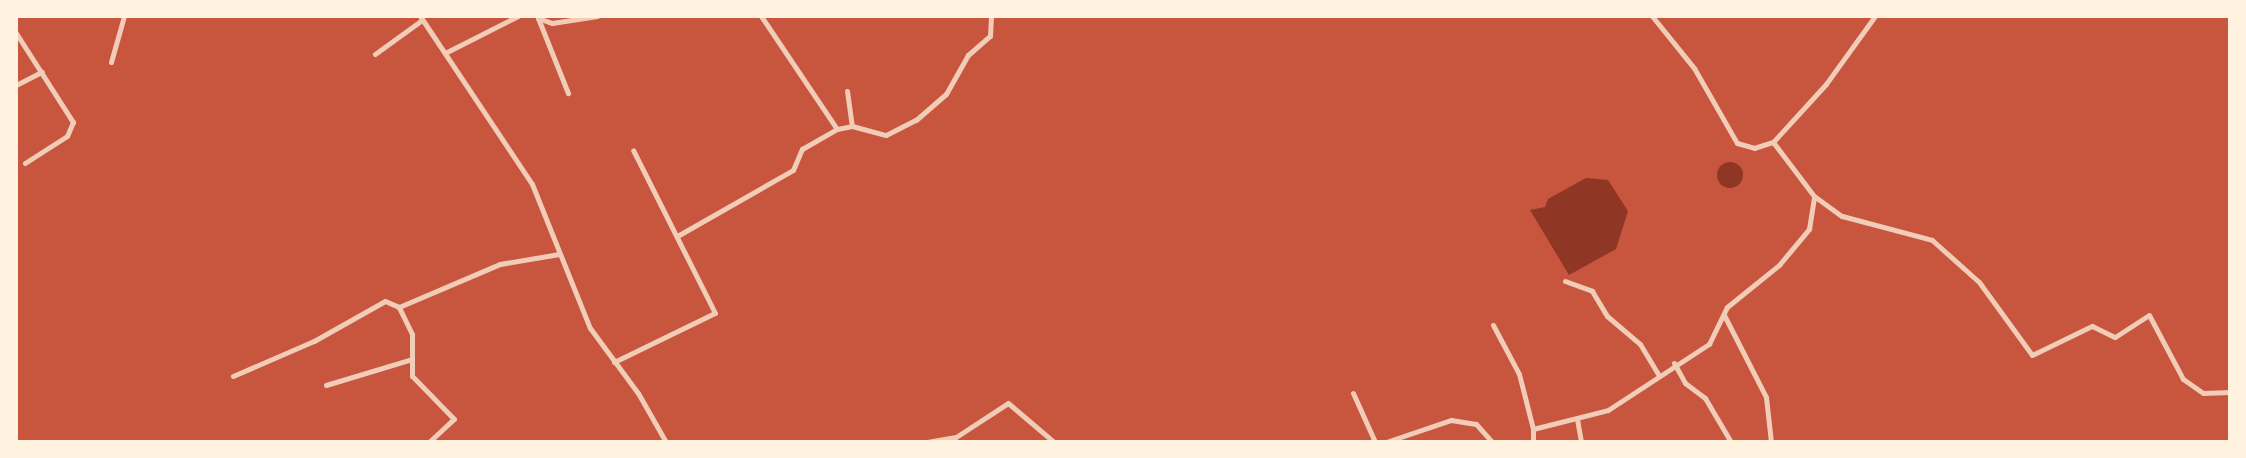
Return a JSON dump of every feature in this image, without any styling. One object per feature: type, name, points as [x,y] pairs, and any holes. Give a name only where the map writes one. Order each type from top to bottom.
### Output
[{"type":"street","points":[[111,62],[124,16]]},
{"type":"street","points":[[445,53],[518,16]]},
{"type":"street","points":[[538,17],[552,23],[597,16]]},
{"type":"street","points":[[761,16],[837,129]]},
{"type":"street","points":[[679,236],[793,171],[802,149],[837,129],[852,126],[891,135],[930,109],[968,55],[990,36],[990,16]]},
{"type":"street","points":[[1652,16],[1694,68],[1737,143],[1754,148],[1773,142],[1826,84],[1875,16]]},
{"type":"street","points":[[538,17],[568,93]]},
{"type":"street","points":[[375,54],[421,18],[532,184],[590,328],[666,441]]},
{"type":"street","points":[[16,33],[73,125],[67,136],[25,163]]},
{"type":"street","points":[[16,85],[42,72]]},
{"type":"street","points":[[847,91],[852,126]]},
{"type":"street","points":[[1773,142],[1814,196],[1842,216],[1932,240],[1974,276],[2032,355],[2092,326],[2115,337],[2149,315],[2183,379],[2203,393],[2229,392]]},
{"type":"street","points":[[614,362],[715,313],[679,236],[633,150]]},
{"type":"street","points":[[1533,429],[1608,410],[1674,363],[1709,344],[1724,315],[1809,229],[1814,196]]},
{"type":"street","points":[[399,307],[500,264],[559,254]]},
{"type":"street","points":[[1564,281],[1592,291],[1607,316],[1640,344],[1658,374]]},
{"type":"street","points":[[233,376],[314,341],[385,301],[399,307],[412,334],[409,360],[418,386],[445,404],[454,418],[429,441]]},
{"type":"street","points":[[1724,315],[1766,397],[1771,441]]},
{"type":"street","points":[[1493,325],[1519,374],[1533,429],[1533,441],[1524,441]]},
{"type":"street","points":[[327,385],[409,360]]},
{"type":"street","points":[[1674,363],[1685,383],[1705,398],[1731,441]]},
{"type":"street","points":[[1353,393],[1376,441]]},
{"type":"street","points":[[927,441],[957,437],[1008,403],[1054,441]]},
{"type":"street","points":[[1577,419],[1581,441]]},
{"type":"street","points":[[1386,441],[1451,420],[1476,424],[1492,441]]},
{"type":"shaded area","points":[[1730,162],[1739,166],[1743,175],[1739,184],[1730,188],[1721,184],[1717,175],[1721,166]]},
{"type":"shaded area","points":[[1586,178],[1608,180],[1628,211],[1616,249],[1569,275],[1530,210],[1545,207],[1548,199]]}]
